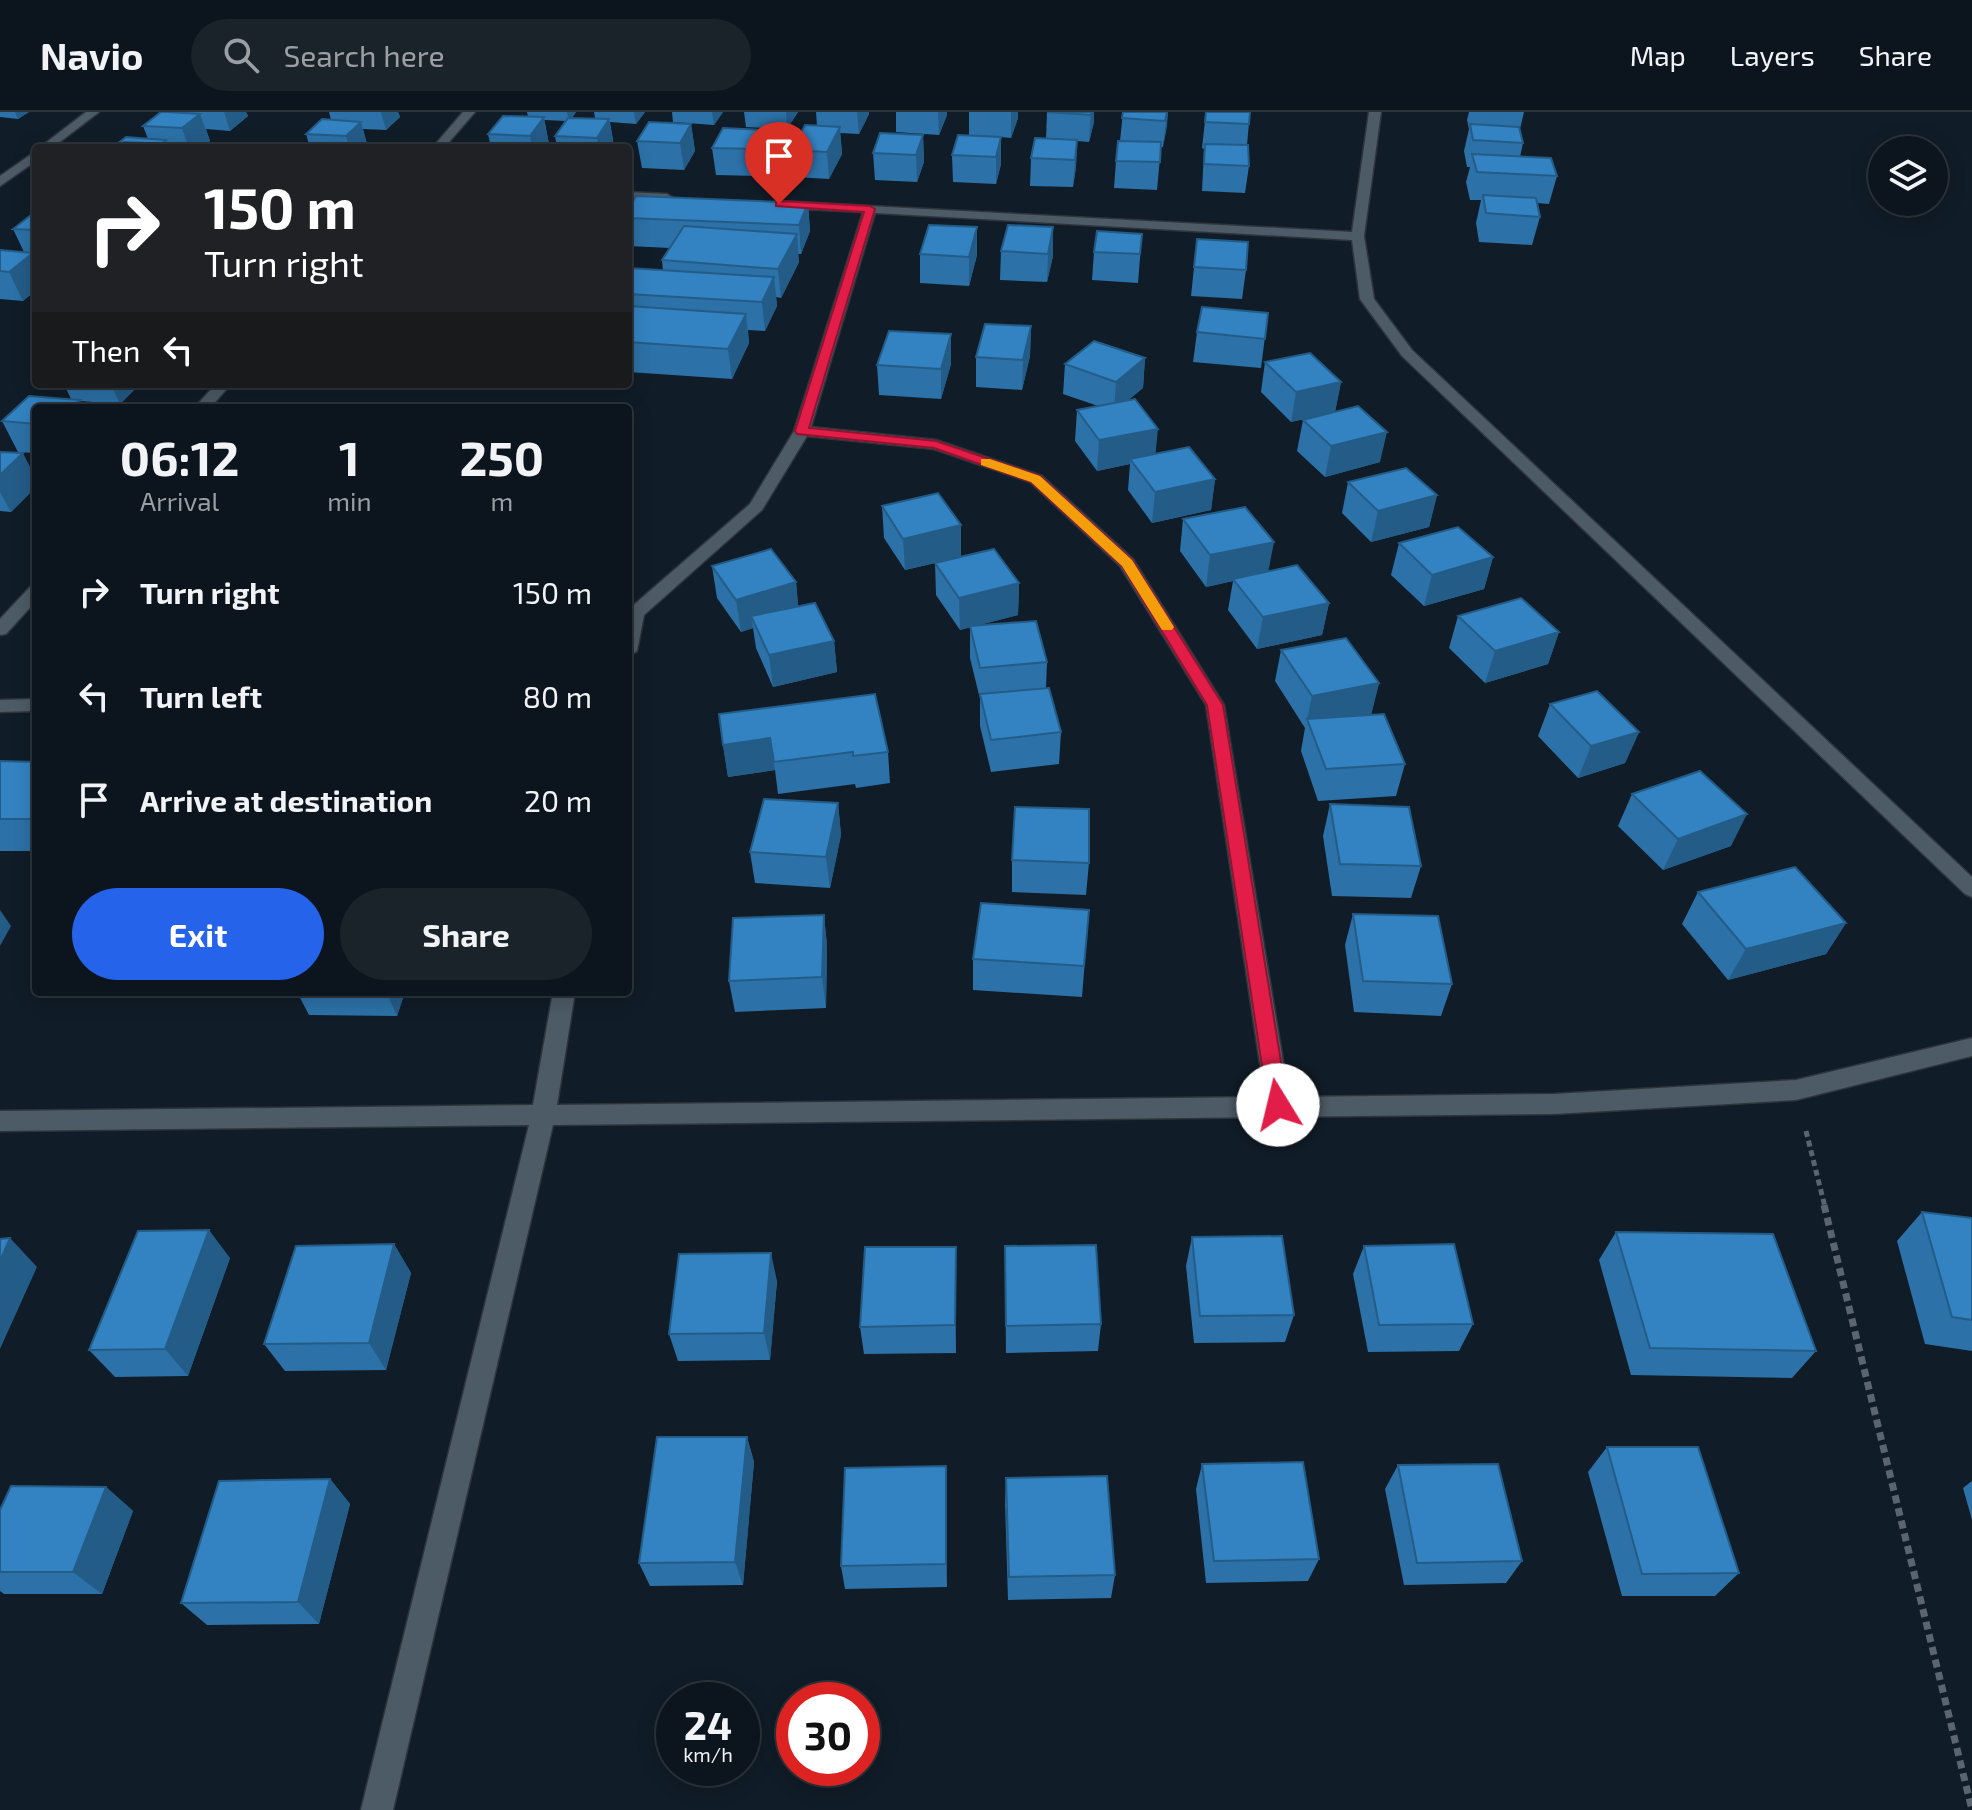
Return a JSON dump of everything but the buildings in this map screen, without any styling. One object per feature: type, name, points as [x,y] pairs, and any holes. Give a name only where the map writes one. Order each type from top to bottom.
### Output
[{"type":"street","points":[[50,144],[93,112]]},
{"type":"street","points":[[441,144],[469,112]]},
{"type":"street","points":[[1375,112],[1358,236],[1367,299],[1407,353],[1972,889]]},
{"type":"street","points":[[0,182],[32,158]]},
{"type":"street","points":[[632,196],[689,199]]},
{"type":"street","points":[[764,203],[1358,236]]},
{"type":"street","points":[[632,614],[756,507],[802,431],[870,209]]},
{"type":"street","points":[[206,404],[220,388]]},
{"type":"street","points":[[802,431],[936,445],[1036,479],[1127,563],[1215,705],[1278,1105]]},
{"type":"street","points":[[0,630],[32,595]]},
{"type":"street","points":[[0,706],[32,705]]},
{"type":"street","points":[[377,1810],[543,1115],[563,996]]},
{"type":"street","points":[[0,1121],[1554,1104],[1796,1090],[1972,1047]]},
{"type":"path","points":[[1796,1090],[1972,1810]]},
{"type":"slow traffic","points":[[986,462],[1036,479],[1127,563],[1167,627]]},
{"type":"route","points":[[779,204],[870,209],[802,431],[936,445],[1036,479],[1127,563],[1215,705],[1278,1105]]}]
